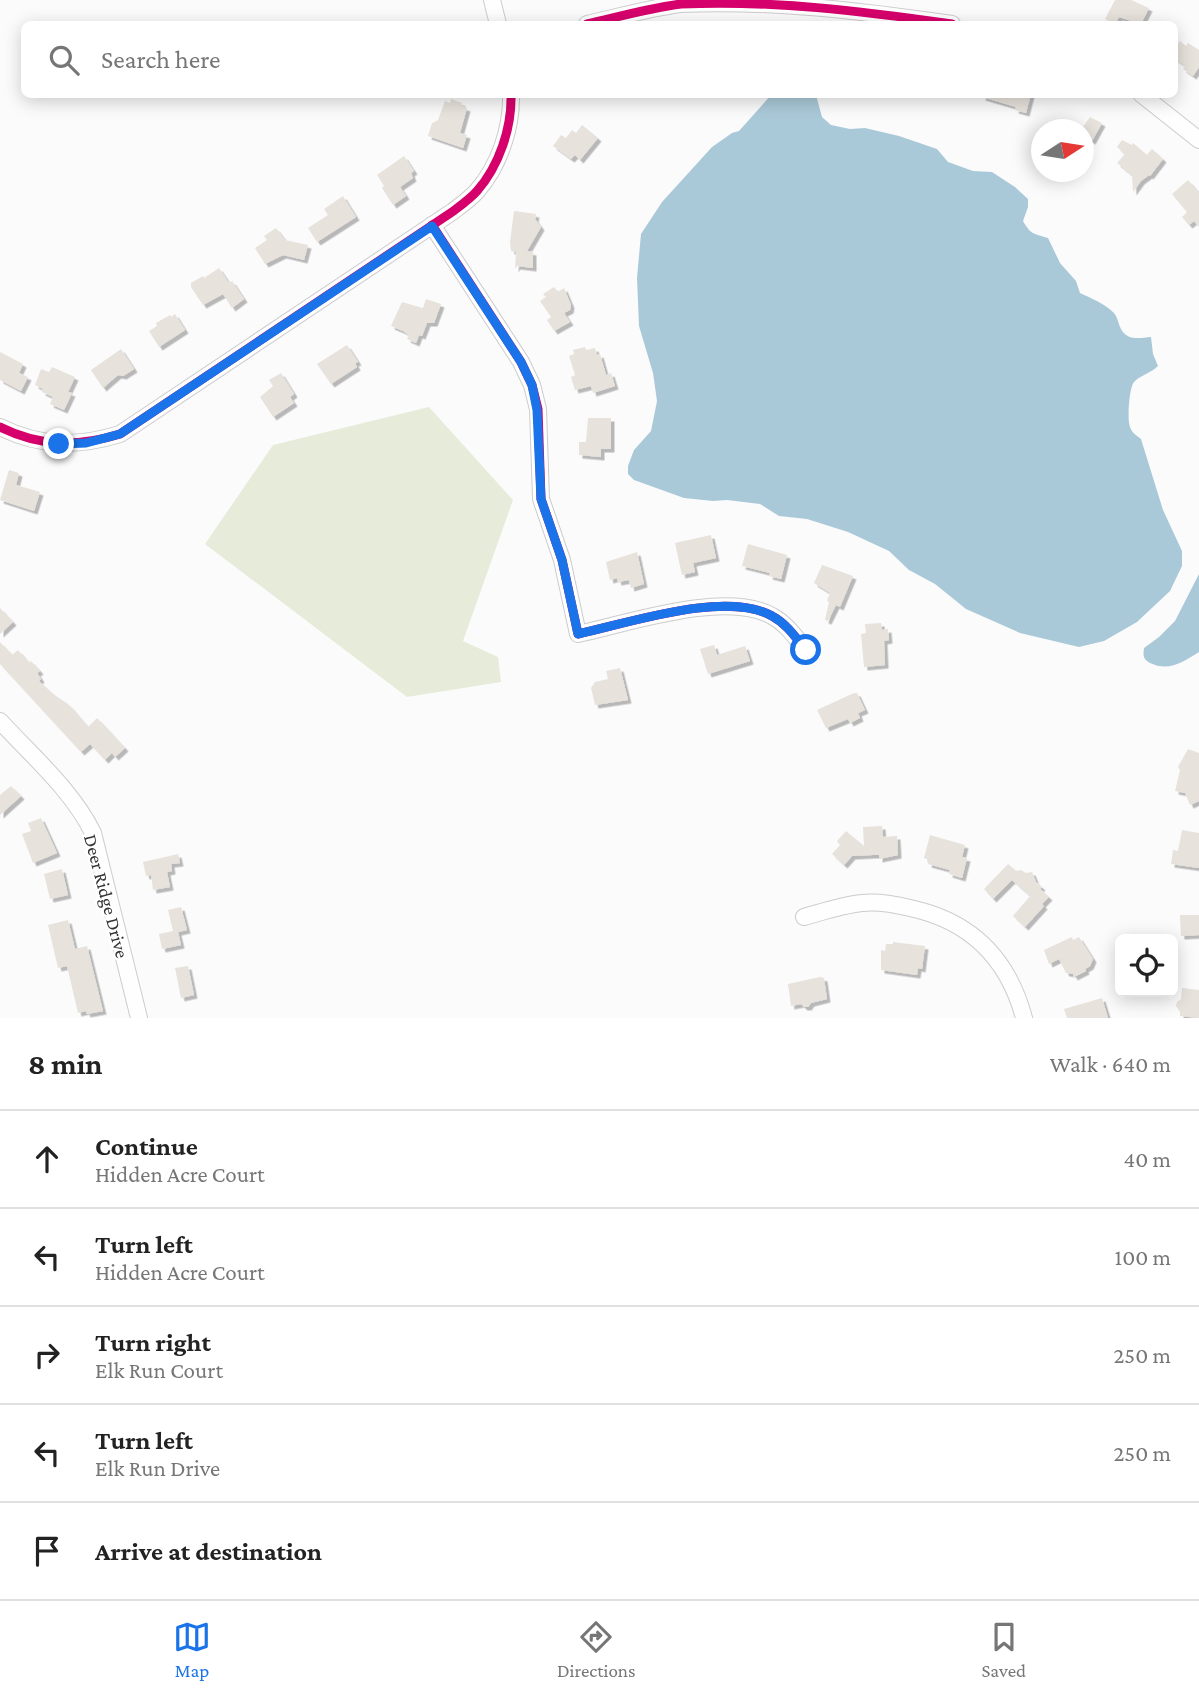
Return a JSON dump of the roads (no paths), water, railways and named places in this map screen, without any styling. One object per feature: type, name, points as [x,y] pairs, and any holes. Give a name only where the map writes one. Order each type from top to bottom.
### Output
[{"type":"street","points":[[492,0],[497,21]]},
{"type":"street","points":[[602,21],[680,5],[762,1],[930,21]]},
{"type":"street","points":[[0,427],[41,443],[86,443],[120,434],[432,226],[477,192],[508,130],[511,98]]},
{"type":"street","points":[[1146,98],[1199,140]]},
{"type":"street","points":[[432,226],[521,362],[532,385],[537,410],[541,499],[562,560],[578,634],[698,608],[750,607],[780,622],[806,650]]},
{"type":"street","name":"Deer Ridge Drive","points":[[0,721],[63,790],[85,817],[93,834],[139,1018]]},
{"type":"street","points":[[804,917],[851,905],[888,903],[930,912],[957,924],[981,942],[1012,981],[1024,1018]]},
{"type":"water","points":[[768,98],[817,98],[822,117],[831,125],[850,129],[865,128],[899,136],[937,149],[948,162],[973,171],[992,172],[1028,199],[1023,221],[1033,233],[1048,238],[1060,263],[1076,281],[1080,293],[1114,313],[1121,329],[1127,335],[1134,338],[1151,337],[1158,366],[1132,385],[1129,423],[1132,431],[1141,439],[1163,510],[1182,551],[1182,566],[1170,591],[1137,622],[1104,641],[1079,647],[1020,633],[966,609],[935,584],[909,570],[889,551],[848,532],[807,519],[779,516],[760,504],[684,498],[634,480],[628,474],[634,450],[651,431],[657,401],[653,373],[639,326],[637,278],[641,234],[662,202],[712,147],[739,131]]},
{"type":"water","points":[[1199,574],[1199,652],[1170,666],[1150,663],[1144,657],[1144,648],[1175,621]]}]
